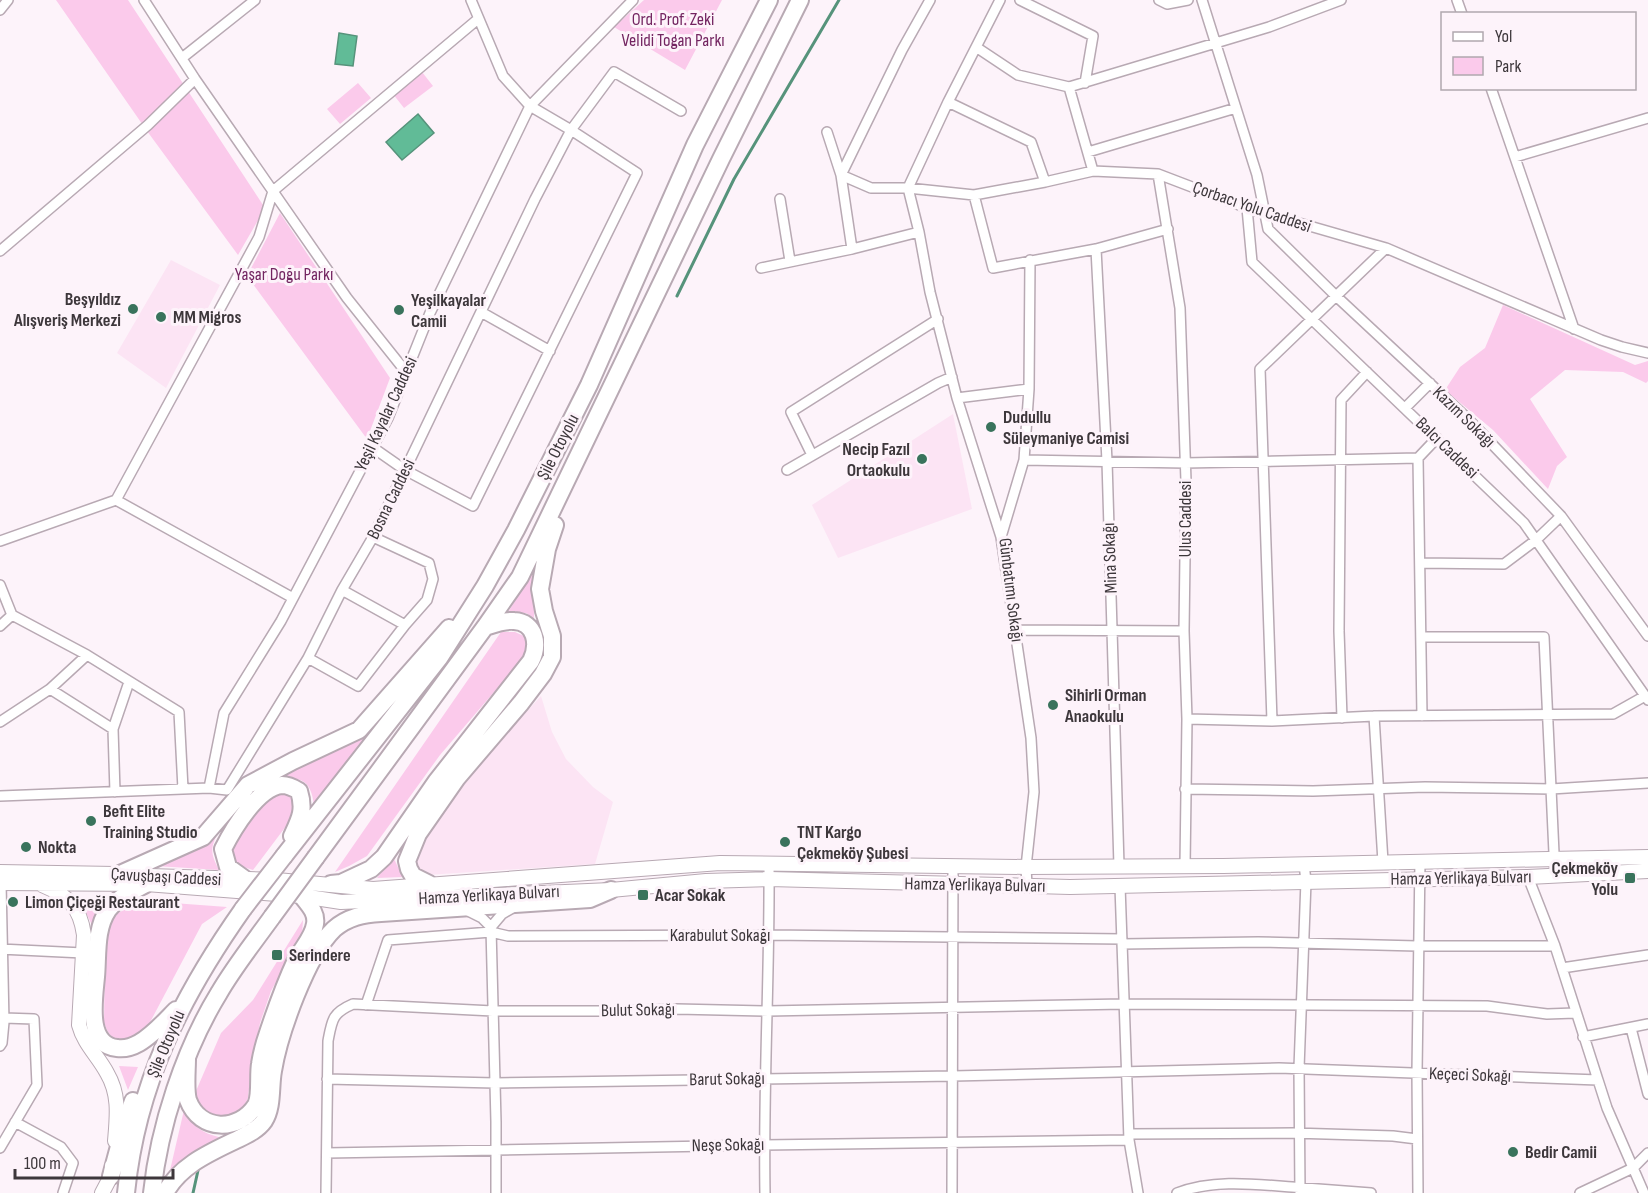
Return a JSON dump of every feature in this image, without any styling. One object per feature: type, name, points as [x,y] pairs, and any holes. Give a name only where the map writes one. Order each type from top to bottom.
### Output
[{"type":"highway","name":"Şile Otoyolu","points":[[126,1193],[136,1126],[144,1096],[184,1003],[212,954],[243,909],[440,657],[485,586],[589,386],[695,145],[769,0]]},
{"type":"highway","name":"Şile Otoyolu","points":[[152,1193],[158,1152],[187,1059],[218,993],[520,577],[800,0]]},
{"type":"highway","points":[[429,884],[413,876],[406,861],[418,834],[457,778],[543,674],[552,657],[552,636],[540,589],[547,549],[584,446]]},
{"type":"highway","points":[[118,874],[203,837],[248,785],[359,730],[485,586]]},
{"type":"highway","points":[[331,884],[341,883],[370,869],[384,857],[436,782],[531,661],[536,651],[535,637],[528,626],[517,620],[485,627]]},
{"type":"highway","points":[[246,880],[228,867],[223,849],[233,830],[259,796],[281,785],[291,786],[299,791],[303,807],[300,820],[284,856]]},
{"type":"highway","points":[[146,884],[114,903],[102,921],[95,985],[95,1029],[106,1046],[123,1049],[133,1046],[148,1036],[184,1003]]},
{"type":"highway","points":[[165,1193],[180,1173],[196,1160],[247,1135],[264,1121],[268,1111],[274,1064],[304,976],[319,948],[335,928],[360,915],[590,899],[611,890]]},
{"type":"highway","points":[[187,1059],[187,1097],[197,1114],[205,1121],[213,1125],[234,1124],[253,1110],[258,1101],[260,1063],[268,1032],[291,971],[313,932],[316,921],[313,909],[302,896]]},
{"type":"highway","points":[[111,1176],[124,1124],[138,1086],[164,1045]]},
{"type":"main road","name":"Hamza Yerlikaya Bulvarı","points":[[331,884],[373,889],[720,863],[1026,867],[1185,866],[1648,857]]},
{"type":"main road","name":"Hamza Yerlikaya Bulvarı","points":[[302,896],[341,902],[611,890],[706,881],[769,879],[953,885],[1120,886],[1528,877],[1648,871]]},
{"type":"main road","name":"Çavuşbaşı Caddesi","points":[[0,872],[118,874],[331,884]]},
{"type":"main road","name":"Çavuşbaşı Caddesi","points":[[0,883],[146,884],[302,896]]},
{"type":"main road","points":[[40,884],[73,903],[83,929],[79,1025],[82,1035],[108,1074],[117,1102],[118,1115],[110,1193]]},
{"type":"main road","points":[[102,1193],[111,1176]]},
{"type":"street","points":[[0,10],[8,0]]},
{"type":"street","points":[[144,0],[195,79],[347,298],[406,372]]},
{"type":"street","points":[[182,58],[255,0]]},
{"type":"street","points":[[372,447],[405,470],[473,506],[637,174],[530,106],[503,76],[471,0]]},
{"type":"street","name":"Yeşil Kayalar Caddesi","points":[[209,788],[224,713],[281,621],[388,418],[430,313],[530,106],[633,0]]},
{"type":"street","points":[[841,175],[902,50],[930,0]]},
{"type":"street","points":[[1000,0],[948,102],[908,188],[930,292],[957,398],[1001,537]]},
{"type":"street","points":[[1020,0],[1093,36],[1085,83]]},
{"type":"street","points":[[1159,0],[1167,4],[1188,0]]},
{"type":"street","name":"Kazım Sokağı","points":[[1202,0],[1257,175],[1268,230],[1468,419],[1561,516],[1648,636]]},
{"type":"street","points":[[976,47],[1018,75],[1069,87],[1269,27],[1341,0]]},
{"type":"street","points":[[0,541],[116,500],[259,237],[273,191],[478,19]]},
{"type":"street","name":"Bosna Caddesi","points":[[0,796],[209,788],[226,790],[308,658],[342,590],[373,537],[571,130],[614,72],[681,111]]},
{"type":"street","points":[[0,251],[148,125],[195,79]]},
{"type":"street","points":[[1069,87],[1093,171]]},
{"type":"street","points":[[1492,90],[1574,329]]},
{"type":"street","points":[[948,102],[1032,142],[1045,182]]},
{"type":"street","points":[[1088,152],[1236,108]]},
{"type":"street","points":[[1515,157],[1648,118]]},
{"type":"street","points":[[827,132],[841,175],[852,249]]},
{"type":"street","name":"Çorbacı Yolu Caddesi","points":[[841,175],[872,188],[908,188],[974,195],[1093,171],[1158,174],[1247,208],[1386,248],[1574,329],[1622,347],[1648,353]]},
{"type":"street","name":"Ulus Caddesi","points":[[1158,174],[1180,308],[1185,463],[1184,631],[1187,719],[1185,866]]},
{"type":"street","points":[[974,195],[993,268],[1095,249],[1167,229]]},
{"type":"street","points":[[780,199],[790,261]]},
{"type":"street","name":"Balcı Caddesi","points":[[1247,208],[1252,262],[1524,522],[1646,698]]},
{"type":"street","points":[[761,268],[852,249],[918,232]]},
{"type":"street","points":[[1272,721],[1260,369],[1386,248]]},
{"type":"street","name":"Mina Sokağı","points":[[1095,249],[1107,460],[1119,866]]},
{"type":"street","name":"Günbatımı Sokağı","points":[[1027,886],[1026,867],[1034,792],[1031,738],[1001,537],[1024,460],[1029,389],[1030,260]]},
{"type":"street","points":[[481,312],[550,351]]},
{"type":"street","points":[[812,455],[791,412],[938,320]]},
{"type":"street","points":[[1342,718],[1339,631],[1341,400],[1367,372]]},
{"type":"street","points":[[787,470],[952,377]]},
{"type":"street","points":[[1405,408],[1430,383]]},
{"type":"street","points":[[957,398],[1029,389]]},
{"type":"street","points":[[1422,716],[1418,458],[1437,438]]},
{"type":"street","points":[[1024,460],[1185,463],[1418,458]]},
{"type":"street","points":[[116,500],[293,598]]},
{"type":"street","points":[[1420,563],[1504,564],[1536,540],[1561,516]]},
{"type":"street","points":[[308,658],[358,686],[427,600],[433,579],[429,563],[373,537]]},
{"type":"street","points":[[0,585],[12,615],[87,655],[179,712],[183,789]]},
{"type":"street","points":[[342,590],[405,625]]},
{"type":"street","points":[[0,626],[12,615]]},
{"type":"street","points":[[1015,630],[1184,631]]},
{"type":"street","points":[[1421,638],[1544,637],[1555,875]]},
{"type":"street","points":[[0,722],[50,689],[87,655]]},
{"type":"street","points":[[115,792],[113,729],[129,682]]},
{"type":"street","points":[[50,689],[113,729]]},
{"type":"street","points":[[1187,719],[1272,721],[1374,716],[1613,714],[1646,698]]},
{"type":"street","points":[[1374,716],[1383,862]]},
{"type":"street","points":[[1185,789],[1313,791],[1425,787],[1551,789],[1648,783]]},
{"type":"street","points":[[1418,1193],[1419,861]]},
{"type":"street","points":[[765,1193],[769,863]]},
{"type":"street","points":[[1299,1190],[1299,1068],[1306,882],[1304,864]]},
{"type":"street","points":[[952,1193],[953,866]]},
{"type":"street","points":[[1528,877],[1555,946],[1607,1108],[1644,1193]]},
{"type":"street","points":[[0,883],[4,1018],[1,1039]]},
{"type":"street","points":[[1120,886],[1129,1137],[1138,1193]]},
{"type":"street","points":[[491,930],[502,914],[527,903]]},
{"type":"street","points":[[458,908],[473,912],[482,918],[491,930],[496,1193]]},
{"type":"street","name":"Karabulut Sokağı","points":[[366,1005],[388,940],[491,930],[508,936],[768,935],[1418,946],[1555,946]]},
{"type":"street","points":[[1,949],[83,953]]},
{"type":"street","points":[[1562,968],[1648,955]]},
{"type":"street","name":"Bulut Sokağı","points":[[326,1193],[328,1041],[332,1023],[340,1010],[353,1004],[494,1011],[677,1009],[768,1011],[1124,1004],[1487,1006],[1547,1014],[1575,1013]]},
{"type":"street","points":[[0,1148],[37,1085],[34,1019],[4,1018]]},
{"type":"street","points":[[1583,1037],[1648,1024]]},
{"type":"street","points":[[1631,1028],[1648,1094]]},
{"type":"street","name":"Keçeci Sokağı","points":[[1126,1072],[1299,1068],[1598,1080]]},
{"type":"street","name":"Barut Sokağı","points":[[327,1079],[495,1083],[1126,1072]]},
{"type":"street","points":[[15,1122],[61,1147],[74,1163],[63,1193]]},
{"type":"street","name":"Neşe Sokağı","points":[[327,1153],[952,1143],[1299,1133],[1417,1139]]},
{"type":"street","points":[[1580,1193],[1633,1168],[1648,1153]]},
{"type":"street","points":[[1176,1193],[1189,1188],[1220,1184],[1255,1184],[1299,1190],[1371,1193]]},
{"type":"shaded area","points":[[339,33],[357,36],[353,66],[335,64]]},
{"type":"shaded area","points":[[418,114],[434,133],[402,160],[386,142]]},
{"type":"shaded area","name":"MM Migros","points":[[171,260],[220,285],[166,388],[117,353]]},
{"type":"shaded area","name":"Necip Fazıl Ortaokulu","points":[[953,414],[972,509],[838,558],[812,505]]},
{"type":"shaded area","points":[[541,696],[552,732],[566,759],[593,787],[613,802],[595,864],[427,875],[418,871],[411,859],[453,791]]},
{"type":"green space","points":[[56,0],[128,0],[265,208],[238,255],[147,131]]},
{"type":"green space","name":"Ord. Prof. Zeki Velidi Togan Parkı","points":[[644,0],[722,0],[685,70],[614,27]]},
{"type":"green space","points":[[422,72],[433,86],[404,108],[393,94]]},
{"type":"green space","points":[[358,83],[371,98],[340,124],[327,109]]},
{"type":"green space","name":"Yaşar Doğu Parkı","points":[[280,213],[390,378],[367,439],[247,276]]},
{"type":"green space","points":[[1503,305],[1635,365],[1648,361],[1648,381],[1646,383],[1623,372],[1565,370],[1530,399],[1567,457],[1557,466],[1548,489],[1493,430],[1445,390],[1460,367],[1485,348]]},
{"type":"green space","points":[[534,570],[534,618],[526,613],[507,614]]},
{"type":"green space","points":[[501,632],[515,632],[526,637],[528,642],[525,656],[440,755],[367,856],[335,872]]},
{"type":"green space","points":[[369,732],[314,805],[313,797],[304,782],[294,778],[279,778]]},
{"type":"green space","points":[[279,793],[289,793],[294,797],[293,817],[253,870],[237,865],[230,859],[230,846],[271,797]]},
{"type":"green space","points":[[217,834],[212,852],[219,870],[156,866]]},
{"type":"green space","points":[[393,857],[403,877],[377,878]]},
{"type":"green space","points":[[76,897],[107,898],[93,927],[85,911]]},
{"type":"green space","points":[[146,901],[227,907],[202,924],[147,1028],[125,1043],[111,1036],[104,1022],[105,938],[118,913]]},
{"type":"green space","points":[[303,920],[302,935],[271,991],[260,1023],[248,1098],[243,1109],[227,1120],[204,1113],[197,1102],[196,1091],[221,1033],[253,1000]]},
{"type":"green space","points":[[119,1066],[138,1067],[128,1090]]},
{"type":"green space","points":[[184,1110],[201,1130],[225,1139],[168,1179]]},
{"type":"waterway","points":[[677,296],[734,179],[839,0]]},
{"type":"waterway","points":[[193,1193],[199,1166]]},
{"type":"place","name":"Beşyıldız Alışveriş Merkezi","points":[[133,309]]},
{"type":"place","name":"Yeşilkayalar Camii","points":[[399,310]]},
{"type":"place","name":"MM Migros","points":[[161,317]]},
{"type":"place","name":"Dudullu Süleymaniye Camisi","points":[[991,427]]},
{"type":"place","name":"Necip Fazıl Ortaokulu","points":[[922,459]]},
{"type":"place","name":"Sihirli Orman Anaokulu","points":[[1053,705]]},
{"type":"place","name":"Befit Elite Training Studio","points":[[91,821]]},
{"type":"place","name":"TNT Kargo Çekmeköy Şubesi","points":[[785,842]]},
{"type":"place","name":"Nokta","points":[[26,847]]},
{"type":"place","name":"Çekmeköy Yolu","points":[[1630,878]]},
{"type":"place","name":"Acar Sokak","points":[[643,895]]},
{"type":"place","name":"Limon Çiçeği Restaurant","points":[[13,902]]},
{"type":"place","name":"Serindere","points":[[277,955]]},
{"type":"place","name":"Bedir Camii","points":[[1513,1152]]}]
